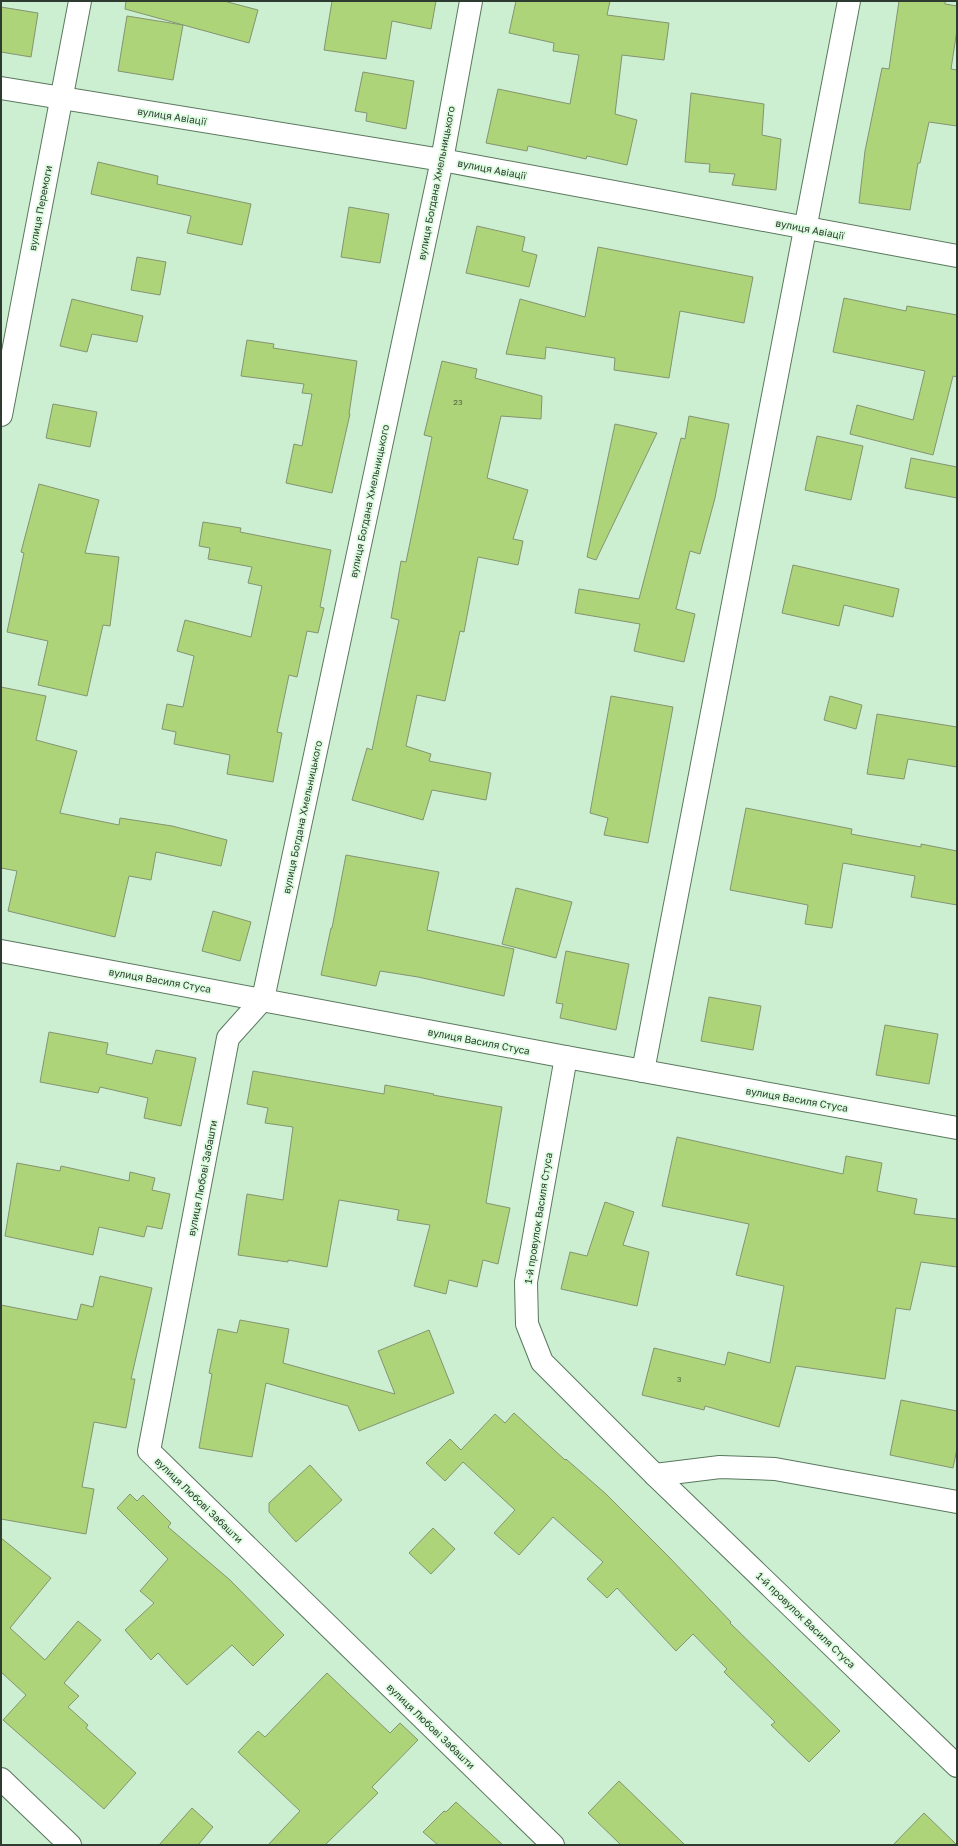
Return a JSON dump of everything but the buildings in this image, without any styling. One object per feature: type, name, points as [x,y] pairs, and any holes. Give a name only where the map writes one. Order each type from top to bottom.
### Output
[{"type":"street","name":"вулиця Перемоги","points":[[1,415],[80,1]]},
{"type":"street","name":"вулиця Богдана Хмельницького","points":[[263,999],[442,160],[471,1]]},
{"type":"street","points":[[644,1071],[849,1]]},
{"type":"street","name":"вулиця Авіації","points":[[1,88],[442,160],[957,256]]},
{"type":"street","name":"вулиця Василя Стуса","points":[[1,951],[566,1057],[957,1128]]},
{"type":"street","name":"вулиця Любові Забашти","points":[[263,999],[228,1038],[149,1451],[544,1842]]},
{"type":"street","name":"1-й провулок Василя Стуса","points":[[566,1057],[526,1282],[527,1324],[542,1362],[655,1475],[957,1766]]},
{"type":"street","points":[[655,1475],[720,1468],[775,1469],[957,1502]]},
{"type":"street","points":[[1,1779],[70,1845]]}]
